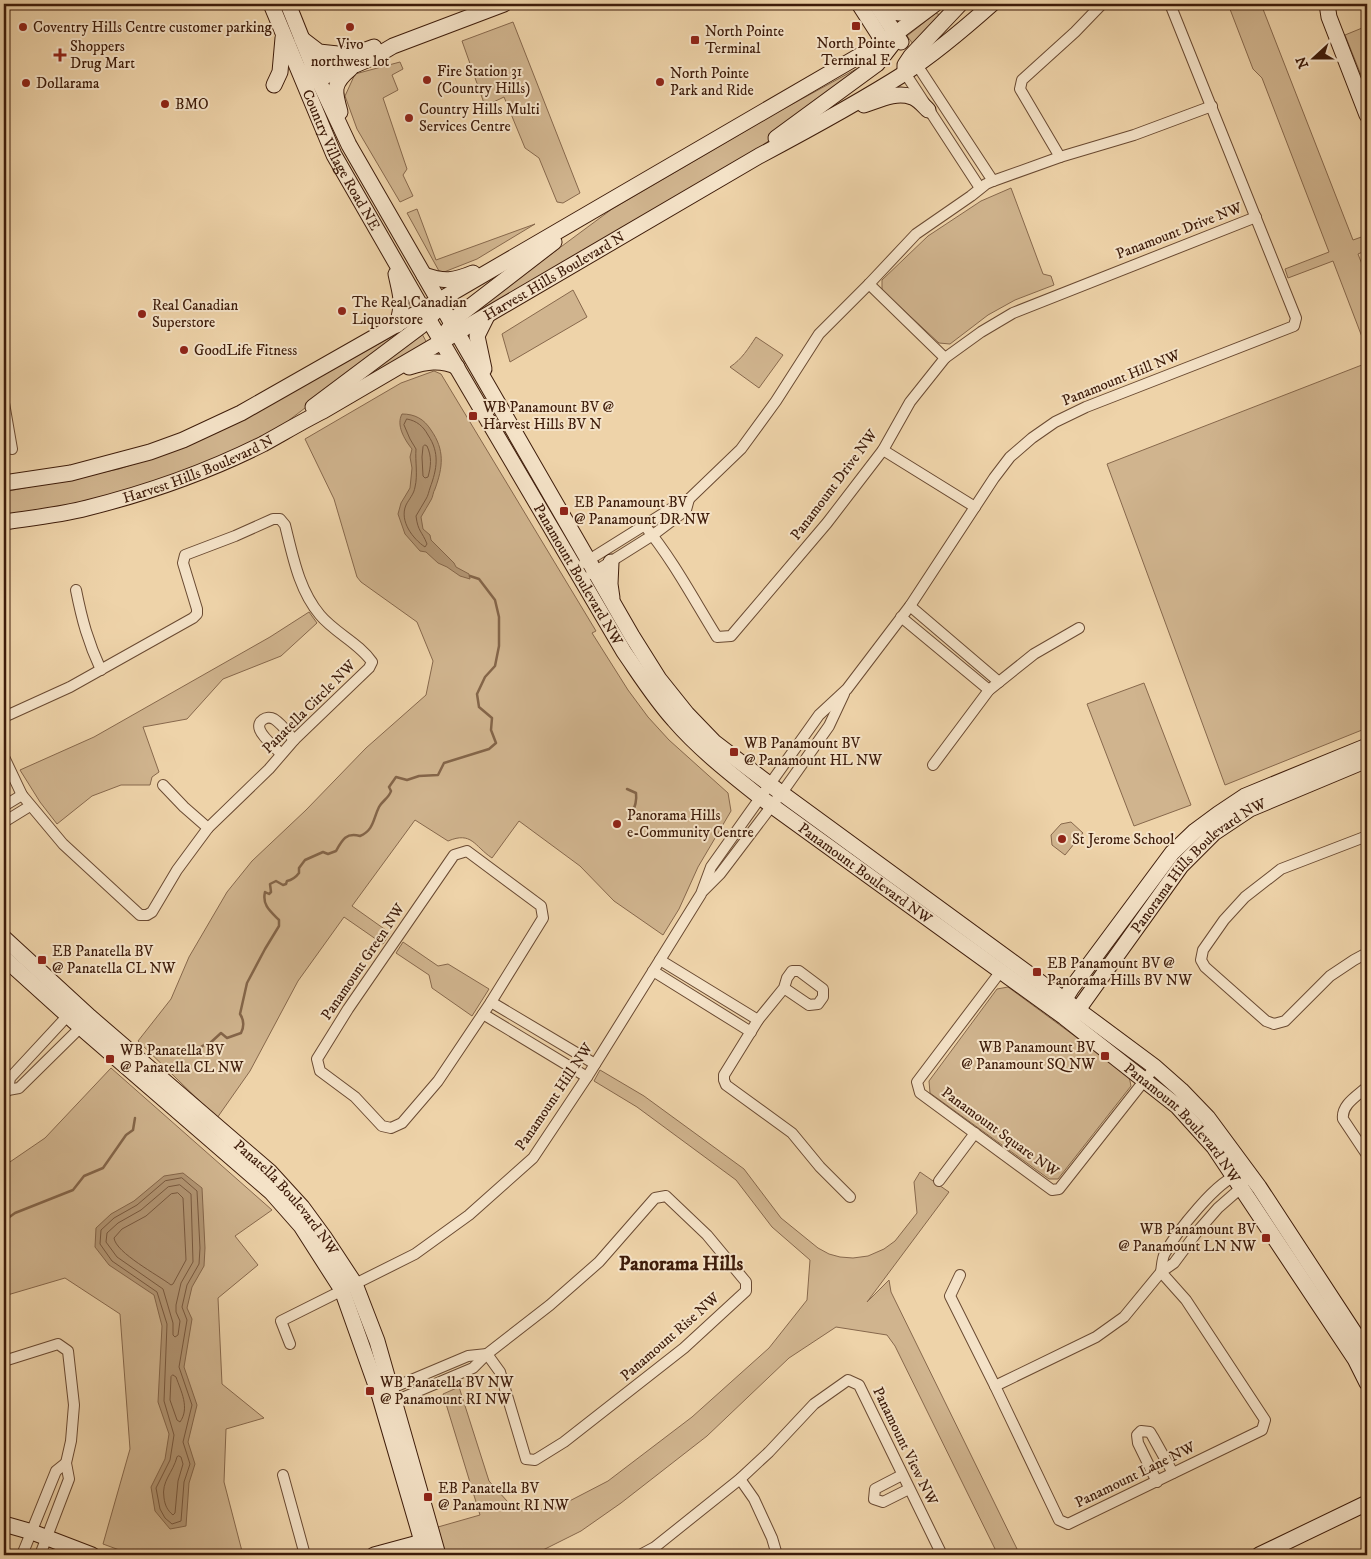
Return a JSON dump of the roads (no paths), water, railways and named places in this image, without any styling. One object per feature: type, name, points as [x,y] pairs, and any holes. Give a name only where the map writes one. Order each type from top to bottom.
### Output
[{"type":"street","name":"Country Village Road NE","points":[[271,4],[283,34],[438,301]]},
{"type":"street","name":"Country Village Road NE","points":[[288,4],[302,38],[309,77],[334,155],[425,314]]},
{"type":"street","points":[[309,77],[353,60],[372,48],[393,46],[504,4]]},
{"type":"street","points":[[859,4],[889,42],[911,64],[993,181]]},
{"type":"street","points":[[759,156],[776,138],[877,64],[889,42],[876,4]]},
{"type":"street","points":[[876,4],[888,12],[898,13],[923,4]]},
{"type":"street","name":"Harvest Hills Boulevard N","points":[[4,482],[71,473],[150,452],[213,427],[259,404],[397,325],[425,314],[438,301],[599,206],[889,42],[935,4]]},
{"type":"street","points":[[911,64],[960,4]]},
{"type":"street","name":"Harvest Hills Boulevard N","points":[[4,522],[85,509],[163,485],[209,468],[262,444],[323,411],[442,341],[454,328],[488,314],[759,156],[832,117],[911,64],[976,18],[992,4]]},
{"type":"street","points":[[1060,157],[1020,90],[1022,80],[1075,32],[1102,4]]},
{"type":"street","name":"Panamount Drive NW","points":[[645,526],[653,535],[717,638],[731,636],[828,523],[883,450],[910,402],[945,358],[980,332],[1013,312],[1256,217],[1170,4]]},
{"type":"street","points":[[1327,4],[1329,17],[1367,115]]},
{"type":"street","points":[[274,85],[280,72],[283,34]]},
{"type":"street","points":[[302,38],[319,52],[353,60]]},
{"type":"street","points":[[349,145],[336,96],[336,86],[353,60]]},
{"type":"street","points":[[911,64],[928,110],[980,188]]},
{"type":"street","points":[[832,117],[887,97],[902,95],[914,97],[928,110]]},
{"type":"street","points":[[585,570],[645,526],[689,499],[740,449],[776,401],[819,334],[916,234],[980,188],[993,181],[1060,157],[1134,135],[1212,106]]},
{"type":"street","points":[[454,328],[458,316],[599,206]]},
{"type":"street","name":"Panamount Hill NW","points":[[769,784],[819,715],[847,689],[910,606],[994,478],[1010,457],[1054,422],[1086,407],[1294,326],[1296,318],[1256,217]]},
{"type":"street","points":[[424,275],[439,280],[454,280],[524,250]]},
{"type":"street","points":[[390,251],[402,296],[402,306],[397,325]]},
{"type":"street","points":[[869,284],[945,358]]},
{"type":"street","name":"Panamount Boulevard NW","points":[[438,301],[491,392],[585,570],[624,652],[648,688],[674,721],[712,758],[930,901],[1005,966]]},
{"type":"street","points":[[275,436],[414,332],[425,314]]},
{"type":"street","name":"Panamount Boulevard NW","points":[[425,314],[585,570],[614,604],[659,679],[687,714],[714,742],[769,784],[771,798],[921,914],[1005,966],[1067,1010],[1155,1067],[1208,1118],[1241,1178]]},
{"type":"street","points":[[488,314],[479,328],[477,336],[479,352],[491,392]]},
{"type":"street","points":[[382,376],[432,361],[447,362],[457,366]]},
{"type":"street","points":[[4,403],[12,449]]},
{"type":"street","points":[[883,450],[975,507]]},
{"type":"street","points":[[585,570],[611,562],[653,535],[686,510],[689,499]]},
{"type":"street","name":"Panatella Circle NW","points":[[4,717],[70,687],[197,614],[183,563],[185,555],[235,536],[272,519],[280,519],[285,525],[301,585],[320,615],[342,636],[368,656],[372,662],[369,668],[294,740],[268,770],[208,828],[177,870],[152,912],[146,915],[140,915],[63,844],[30,806],[4,757]]},
{"type":"street","points":[[611,562],[610,584],[614,604]]},
{"type":"street","points":[[76,590],[82,622],[101,670]]},
{"type":"street","points":[[910,606],[999,682]]},
{"type":"street","points":[[901,618],[989,690]]},
{"type":"street","points":[[933,765],[989,690],[1034,654],[1079,628]]},
{"type":"street","name":"Panamount Hill NW","points":[[290,1344],[281,1321],[415,1254],[469,1215],[533,1158],[587,1077],[701,894],[711,868],[829,726],[847,689]]},
{"type":"street","points":[[282,754],[260,730],[259,725],[261,721],[269,717],[274,719],[294,740]]},
{"type":"street","name":"Panorama Hills Boulevard NW","points":[[1067,1010],[1168,858],[1195,831],[1245,796],[1367,746]]},
{"type":"street","name":"Panorama Hills Boulevard NW","points":[[1067,1010],[1181,866],[1214,833],[1250,809],[1367,760]]},
{"type":"street","points":[[164,786],[208,828]]},
{"type":"street","points":[[4,806],[22,794]]},
{"type":"street","name":"Panamount Hill NW","points":[[701,894],[720,874],[771,798]]},
{"type":"street","points":[[4,822],[30,806]]},
{"type":"street","points":[[1367,836],[1281,869],[1244,897],[1224,920],[1203,950],[1201,960],[1205,967],[1266,1020],[1274,1024],[1285,1021],[1330,976],[1367,953]]},
{"type":"street","name":"Panamount Green NW","points":[[467,850],[542,906],[543,918],[491,1002],[438,1082],[402,1123],[391,1128],[382,1126],[355,1097],[320,1071],[317,1059],[353,1001],[454,855],[467,850]]},
{"type":"street","points":[[921,914],[930,901]]},
{"type":"street","name":"Panatella Boulevard NW","points":[[4,938],[72,1010]]},
{"type":"street","name":"Panatella Boulevard NW","points":[[4,958],[72,1010],[270,1172],[302,1207],[324,1236],[377,1341],[387,1397],[428,1551],[374,1555]]},
{"type":"street","points":[[660,960],[754,1026]]},
{"type":"street","name":"Panamount Square NW","points":[[1005,966],[917,1082],[920,1092],[1052,1190],[1059,1189],[1155,1067]]},
{"type":"street","points":[[653,971],[754,1026]]},
{"type":"street","points":[[784,988],[754,1026],[724,1075],[724,1080],[726,1085],[792,1133],[820,1168],[850,1197]]},
{"type":"street","points":[[491,1002],[595,1064]]},
{"type":"street","points":[[6,1092],[10,1078],[72,1010]]},
{"type":"street","name":"Panamount Boulevard NW","points":[[1067,1010],[1177,1106],[1241,1178],[1315,1271],[1364,1353],[1367,1383]]},
{"type":"street","points":[[483,1014],[587,1077]]},
{"type":"street","points":[[6,1092],[18,1088],[86,1022]]},
{"type":"street","points":[[1367,1087],[1345,1107],[1342,1113],[1343,1119],[1367,1156]]},
{"type":"street","points":[[939,1181],[975,1133]]},
{"type":"street","points":[[1161,1272],[1164,1254],[1186,1223],[1208,1197],[1241,1178]]},
{"type":"street","points":[[995,1386],[1096,1337],[1124,1317],[1161,1272],[1174,1263],[1241,1178]]},
{"type":"street","name":"Panamount Rise NW","points":[[387,1397],[473,1368],[487,1354],[550,1305],[599,1262],[655,1198],[666,1196],[708,1234],[746,1282],[746,1291],[684,1348],[564,1442],[535,1460],[526,1458],[500,1372],[487,1354]]},
{"type":"street","name":"Panamount Lane NW","points":[[960,1275],[950,1296],[1059,1520],[1068,1524],[1262,1430],[1265,1420],[1186,1300],[1161,1272]]},
{"type":"street","points":[[4,1361],[58,1344],[68,1351],[74,1405],[71,1441],[66,1463],[70,1480],[39,1535],[22,1555]]},
{"type":"street","name":"Panamount View NW","points":[[640,1555],[657,1551],[769,1452],[814,1404],[848,1380],[859,1385],[942,1555]]},
{"type":"street","points":[[1157,1482],[1138,1443],[1138,1435],[1141,1431],[1150,1432],[1174,1474]]},
{"type":"street","points":[[40,1555],[39,1535],[56,1471],[66,1463]]},
{"type":"street","points":[[283,1475],[305,1555]]},
{"type":"street","points":[[902,1475],[875,1489],[874,1498],[883,1502],[909,1489]]},
{"type":"street","points":[[740,1479],[754,1499],[772,1538],[777,1555]]},
{"type":"street","points":[[1259,1555],[1367,1503]]},
{"type":"street","points":[[4,1524],[92,1555]]},
{"type":"water","points":[[402,414],[415,416],[425,423],[436,437],[441,452],[438,481],[432,499],[421,517],[423,529],[456,567],[469,574],[470,579],[460,576],[438,563],[426,552],[420,551],[405,534],[398,514],[401,503],[410,488],[412,468],[410,457],[412,449],[400,427]]},
{"type":"water","points":[[183,1173],[202,1188],[205,1248],[204,1266],[192,1287],[187,1308],[192,1319],[184,1367],[197,1405],[188,1442],[195,1464],[189,1483],[186,1526],[170,1529],[155,1511],[151,1487],[165,1459],[169,1434],[158,1402],[162,1326],[154,1295],[109,1265],[95,1247],[96,1228],[111,1214],[134,1201],[164,1176]]},
{"type":"waterway","points":[[201,1047],[209,1044],[221,1033],[227,1038],[242,1031],[243,1021],[240,1014],[247,983],[279,926],[279,920],[268,908],[264,897],[265,892],[269,894],[271,892],[270,884],[276,881],[283,885],[286,884],[287,881],[299,873],[299,868],[305,860],[323,852],[328,854],[336,851],[340,843],[348,836],[365,834],[372,824],[379,807],[390,793],[389,787],[396,777],[407,780],[419,776],[438,775],[444,763],[489,749],[496,743],[491,730],[492,718],[479,707],[477,694],[485,677],[495,666],[499,646],[499,617],[495,600],[479,579],[470,576]]},
{"type":"waterway","points":[[627,789],[636,793],[636,803],[632,813]]},
{"type":"waterway","points":[[4,1221],[15,1213],[73,1190],[84,1176],[103,1168],[126,1135],[133,1130],[135,1118]]},
{"type":"place","name":"North Pointe Terminal E","points":[[856,26]]},
{"type":"place","name":"Coventry Hills Centre customer parking","points":[[23,27]]},
{"type":"place","name":"Vivo northwest lot","points":[[350,27]]},
{"type":"place","name":"North Pointe Terminal","points":[[695,40]]},
{"type":"place","name":"Shoppers Drug Mart","points":[[60,55]]},
{"type":"place","name":"Fire Station 31 (Country Hills)","points":[[427,80]]},
{"type":"place","name":"North Pointe Park and Ride","points":[[660,82]]},
{"type":"place","name":"Dollarama","points":[[26,83]]},
{"type":"place","name":"BMO","points":[[165,104]]},
{"type":"place","name":"Country Hills Multi Services Centre","points":[[409,118]]},
{"type":"place","name":"The Real Canadian Liquorstore","points":[[342,311]]},
{"type":"place","name":"Real Canadian Superstore","points":[[142,314]]},
{"type":"place","name":"GoodLife Fitness","points":[[184,350]]},
{"type":"place","name":"WB Panamount BV @ Harvest Hills BV N","points":[[473,416]]},
{"type":"place","name":"EB Panamount BV @ Panamount DR NW","points":[[564,511]]},
{"type":"place","name":"WB Panamount BV @ Panamount HL NW","points":[[734,752]]},
{"type":"place","name":"Panorama Hills e-Community Centre","points":[[617,824]]},
{"type":"place","name":"St Jerome School","points":[[1062,839]]},
{"type":"place","name":"EB Panatella BV @ Panatella CL NW","points":[[42,960]]},
{"type":"place","name":"EB Panamount BV @ Panorama Hills BV NW","points":[[1037,972]]},
{"type":"place","name":"WB Panamount BV @ Panamount SQ NW","points":[[1105,1056]]},
{"type":"place","name":"WB Panatella BV @ Panatella CL NW","points":[[110,1059]]},
{"type":"place","name":"WB Panamount BV @ Panamount LN NW","points":[[1266,1238]]},
{"type":"place","name":"WB Panatella BV NW @ Panamount RI NW","points":[[370,1391]]},
{"type":"place","name":"EB Panatella BV @ Panamount RI NW","points":[[428,1497]]},
{"type":"district","name":"Panorama Hills","points":[[681,1264]]}]
